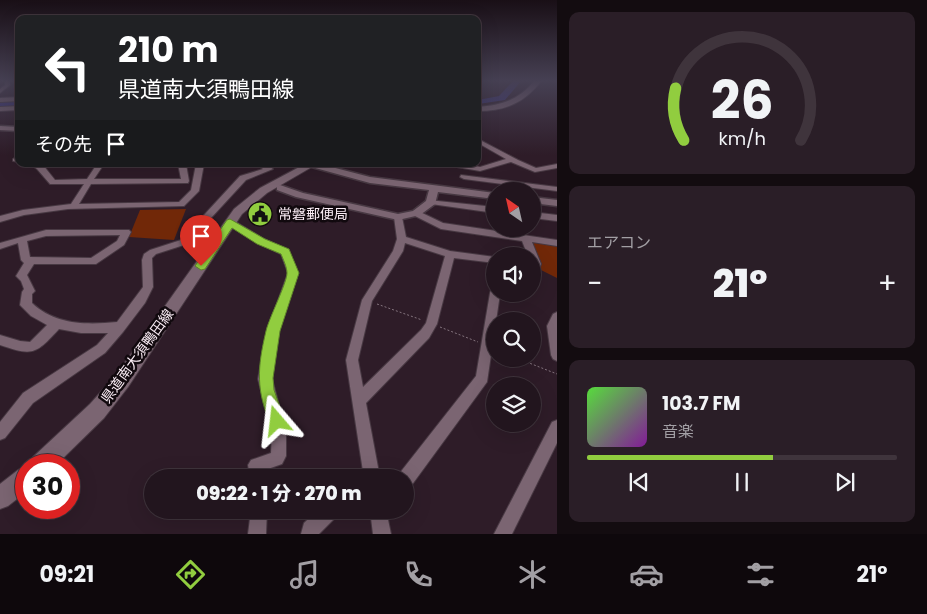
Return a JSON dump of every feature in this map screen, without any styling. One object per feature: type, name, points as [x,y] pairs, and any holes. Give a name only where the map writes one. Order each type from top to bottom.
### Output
[{"type":"main road","points":[[481,109],[508,105]]},
{"type":"main road","name":"県道南大須鴨田線","points":[[52,454],[97,411],[122,381],[230,222],[251,198],[266,187],[306,167]]},
{"type":"main road","points":[[0,498],[15,486]]},
{"type":"street","points":[[0,109],[15,108]]},
{"type":"street","points":[[0,128],[15,129]]},
{"type":"street","points":[[481,143],[535,170],[557,166]]},
{"type":"street","points":[[470,167],[480,169],[515,161]]},
{"type":"street","points":[[40,167],[53,182],[89,180],[185,181],[183,167]]},
{"type":"street","points":[[74,204],[98,167]]},
{"type":"street","points":[[0,219],[48,207],[74,204],[181,204],[195,191],[199,167]]},
{"type":"street","points":[[0,433],[28,398],[110,341],[148,290],[147,256],[153,252],[184,242],[205,217],[243,178],[269,168],[267,167]]},
{"type":"street","points":[[323,167],[370,180],[486,195]]},
{"type":"street","points":[[464,177],[557,189]]},
{"type":"street","points":[[280,188],[300,196],[398,217],[416,212],[432,202],[486,209]]},
{"type":"street","points":[[432,202],[434,189]]},
{"type":"street","points":[[541,201],[557,203]]},
{"type":"street","points":[[416,212],[441,226],[557,243]]},
{"type":"street","points":[[541,216],[557,218]]},
{"type":"street","points":[[369,469],[352,360],[367,300],[398,251],[402,239],[398,217]]},
{"type":"street","points":[[230,222],[261,241],[286,252],[293,273],[273,331],[266,371],[267,390],[279,431],[278,456],[277,459],[256,465],[257,469]]},
{"type":"street","points":[[0,246],[22,239],[58,232],[126,232],[121,243],[93,262],[30,262],[26,260],[22,239]]},
{"type":"street","points":[[402,239],[450,254],[486,259]]},
{"type":"street","points":[[526,239],[529,247]]},
{"type":"street","points":[[358,402],[425,334],[431,324],[450,254]]},
{"type":"street","points":[[30,262],[22,276],[30,291],[27,292],[26,305],[40,318],[56,324],[99,329],[119,327]]},
{"type":"street","points":[[413,469],[482,378],[494,302]]},
{"type":"street","points":[[557,317],[553,326],[557,355]]},
{"type":"street","points":[[0,340],[27,349],[33,348],[56,324]]},
{"type":"street","points":[[503,534],[557,427]]},
{"type":"street","points":[[257,534],[258,519]]},
{"type":"street","points":[[310,534],[310,529],[321,519]]},
{"type":"street","points":[[380,519],[382,534]]},
{"type":"path","points":[[539,367],[557,374]]},
{"type":"shaded area","points":[[186,209],[174,240],[129,237],[140,210]]},
{"type":"shaded area","points":[[531,241],[557,245],[557,278],[541,270],[541,247],[533,247]]},
{"type":"place","name":"常磐郵便局","points":[[260,214]]},
{"type":"route","points":[[201,266],[230,222],[254,238],[286,252],[293,273],[273,331],[265,378],[277,421]]}]
